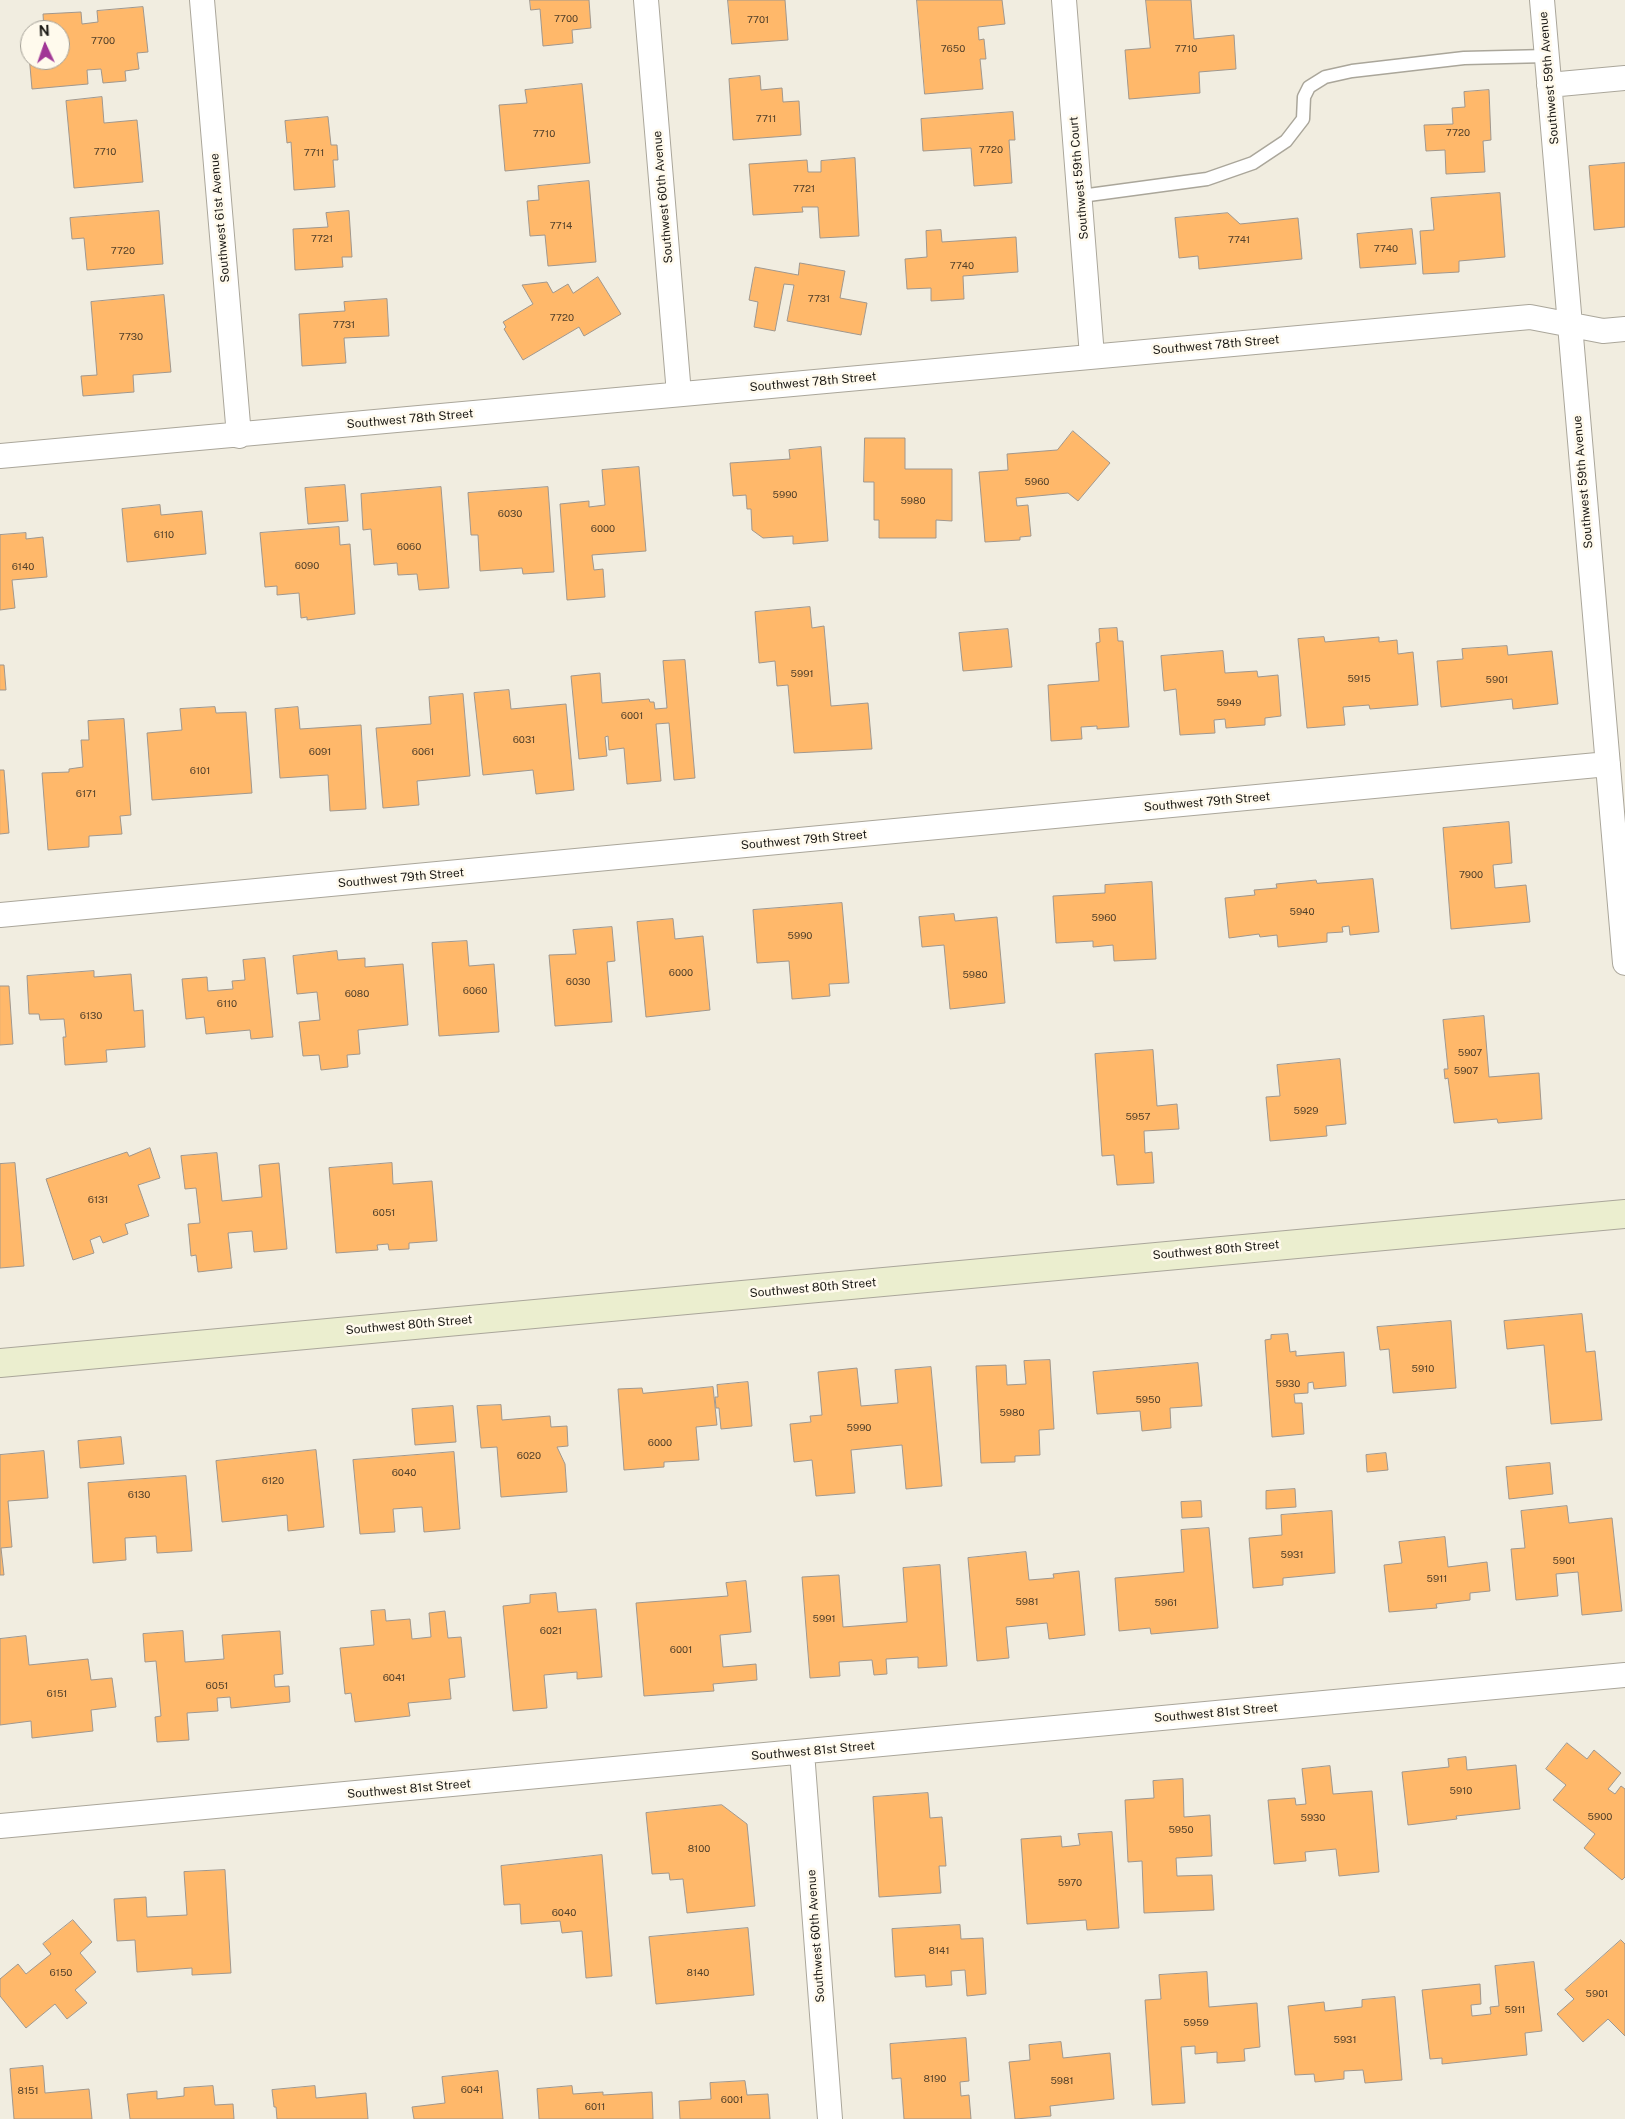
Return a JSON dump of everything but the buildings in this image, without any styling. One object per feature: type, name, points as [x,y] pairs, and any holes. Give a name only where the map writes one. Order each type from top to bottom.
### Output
[{"type":"street","name":"Southwest 61st Avenue","points":[[202,0],[239,436]]},
{"type":"street","name":"Southwest 60th Avenue","points":[[646,0],[679,394]]},
{"type":"street","name":"Southwest 59th Court","points":[[1064,0],[1081,196],[1092,356]]},
{"type":"street","name":"Southwest 59th Avenue","points":[[1542,0],[1625,963]]},
{"type":"street","points":[[1549,85],[1625,78]]},
{"type":"street","name":"Southwest 78th Street","points":[[0,456],[239,436],[1092,356],[1530,318],[1603,331],[1625,329]]},
{"type":"street","name":"Southwest 79th Street","points":[[0,915],[1608,764]]},
{"type":"street","name":"Southwest 80th Street","points":[[0,1363],[1625,1214]]},
{"type":"street","name":"Southwest 81st Street","points":[[0,1826],[1625,1675]]},
{"type":"street","name":"Southwest 60th Avenue","points":[[802,1752],[830,2119]]},
{"type":"lane","points":[[1081,196],[1207,179],[1253,163],[1286,141],[1303,119],[1304,97],[1309,86],[1325,77],[1352,70],[1464,58],[1547,56]]}]
